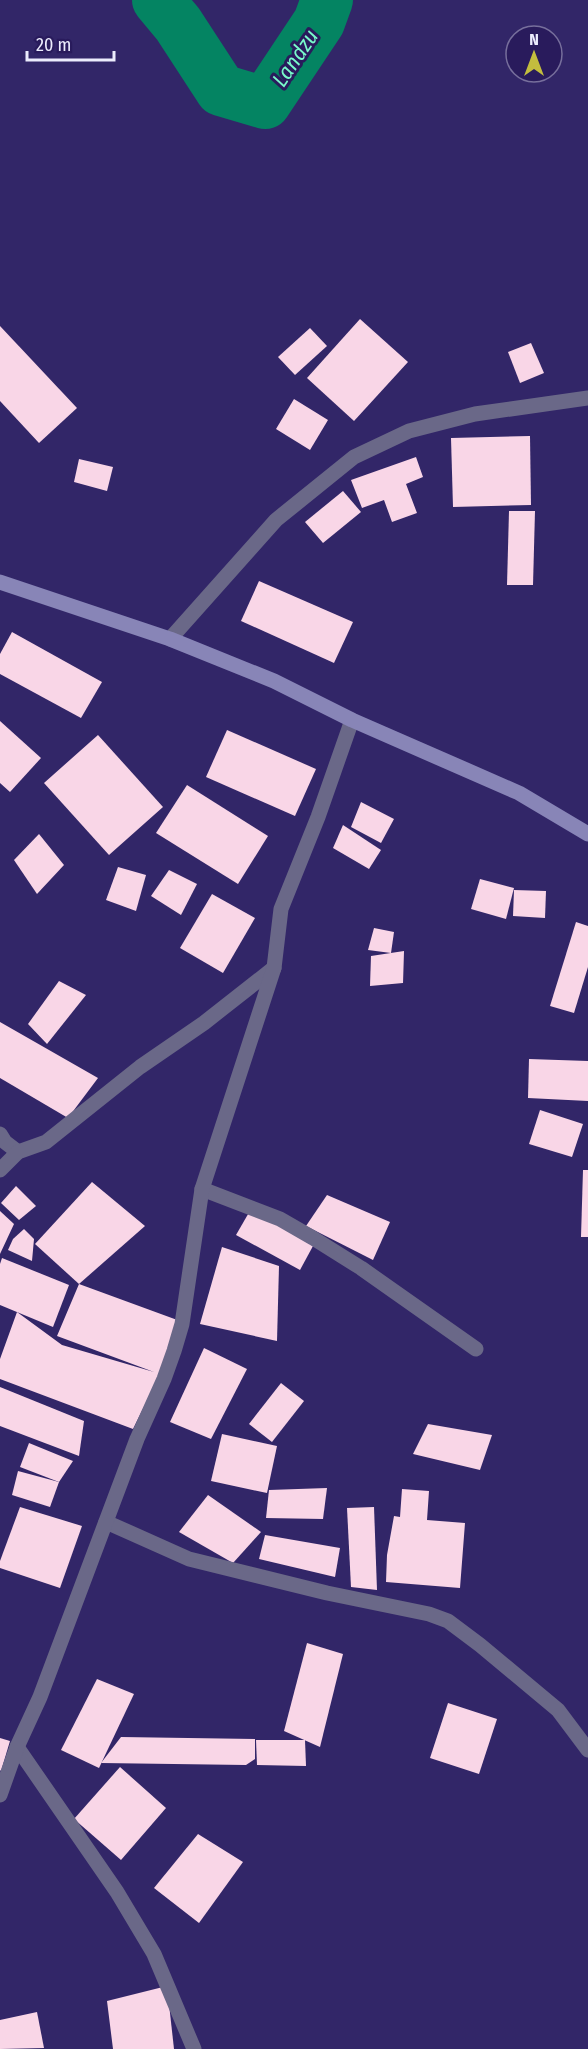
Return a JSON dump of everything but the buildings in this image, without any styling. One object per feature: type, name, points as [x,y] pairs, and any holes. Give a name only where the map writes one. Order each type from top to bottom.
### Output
[{"type":"main road","points":[[0,582],[170,639],[274,681],[352,720],[519,793],[588,834]]},
{"type":"street","points":[[170,639],[276,520],[354,457],[410,431],[476,414],[588,398]]},
{"type":"street","points":[[0,1795],[137,1439],[164,1380],[182,1324],[202,1189],[274,968],[281,909],[318,816],[352,720]]},
{"type":"street","points":[[0,1170],[18,1152],[46,1142],[140,1067],[204,1023],[274,968]]},
{"type":"street","points":[[0,1134],[5,1142],[18,1152]]},
{"type":"street","points":[[202,1189],[280,1219],[313,1238],[361,1268],[476,1349]]},
{"type":"street","points":[[106,1522],[189,1559],[327,1593],[429,1614],[448,1621],[558,1710],[588,1750]]},
{"type":"street","points":[[17,1747],[117,1892],[149,1945],[194,2049]]},
{"type":"waterway","name":"Landzu","points":[[158,0],[178,24],[221,90],[265,103],[319,22],[327,0]]}]
